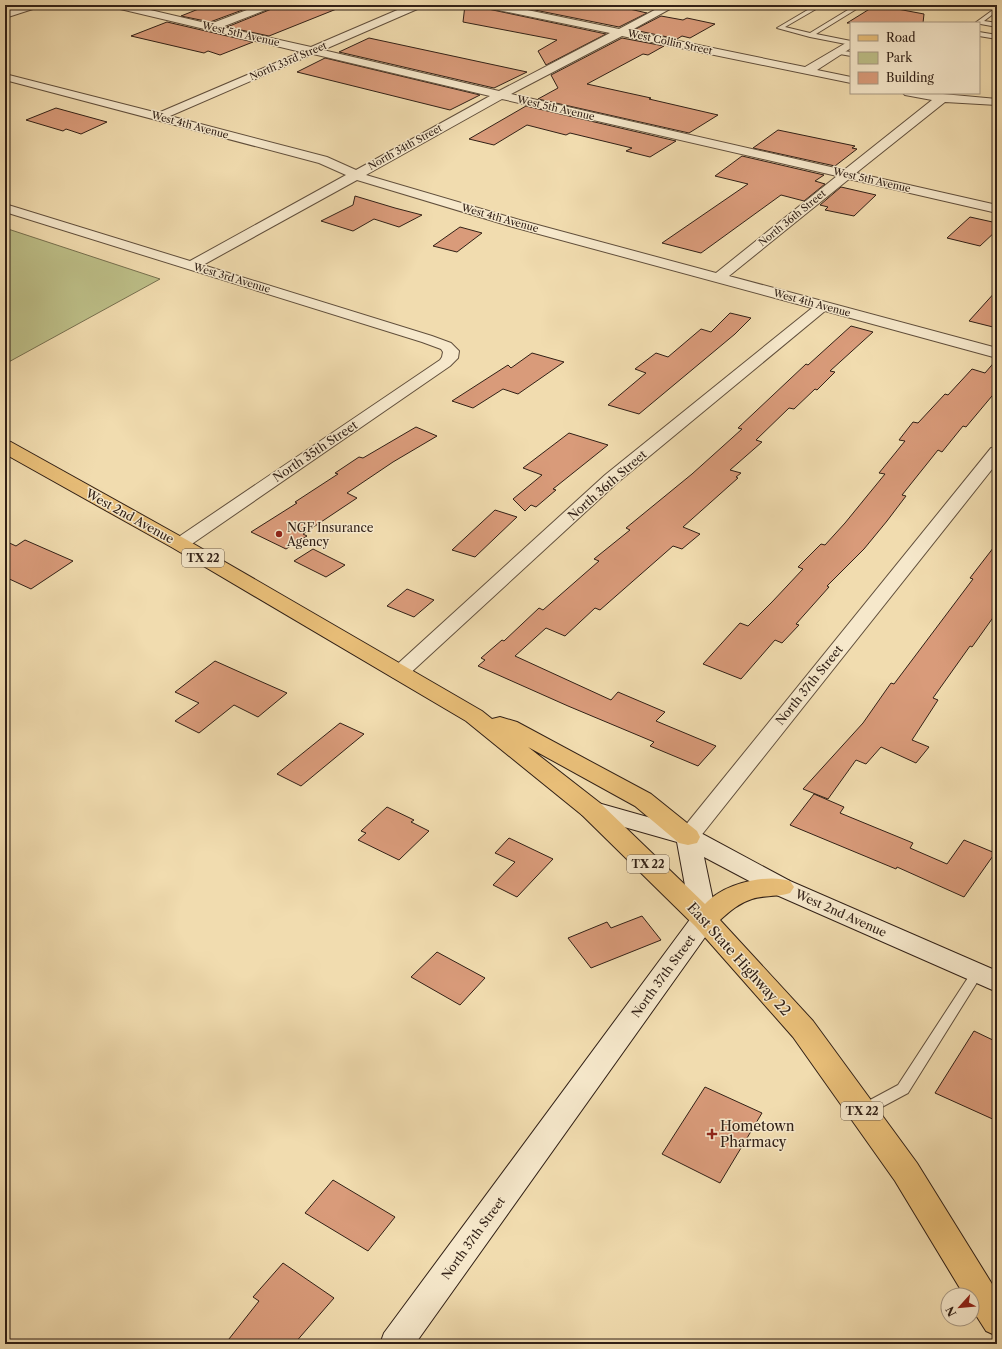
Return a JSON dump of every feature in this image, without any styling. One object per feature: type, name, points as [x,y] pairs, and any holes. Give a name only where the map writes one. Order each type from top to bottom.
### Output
[{"type":"main road","points":[[993,5],[997,6]]},
{"type":"main road","name":"West 2nd Avenue","points":[[5,446],[180,544],[399,674]]},
{"type":"main road","name":"East State Highway 22","points":[[399,674],[474,716],[591,809],[704,919],[803,1029],[906,1172],[997,1321]]},
{"type":"main road","points":[[474,716],[509,727],[643,800],[688,837]]},
{"type":"main road","points":[[704,919],[726,900],[749,890],[781,886]]},
{"type":"street","points":[[5,15],[34,5]]},
{"type":"street","name":"West 5th Avenue","points":[[116,5],[997,209]]},
{"type":"street","points":[[212,27],[269,5]]},
{"type":"street","name":"North 33rd Street","points":[[159,117],[418,5]]},
{"type":"street","name":"West Collin Street","points":[[488,5],[850,80]]},
{"type":"street","name":"North 34th Street","points":[[191,266],[501,95],[672,5]]},
{"type":"street","points":[[807,71],[850,44]]},
{"type":"street","name":"West 4th Avenue","points":[[5,77],[323,160],[368,180],[518,224],[997,353]]},
{"type":"street","points":[[915,94],[942,98],[997,102]]},
{"type":"street","name":"North 36th Street","points":[[718,278],[942,98]]},
{"type":"street","name":"West 3rd Avenue","points":[[5,208],[427,339],[446,346],[451,351],[450,358]]},
{"type":"street","name":"North 36th Street","points":[[399,674],[611,479],[823,306]]},
{"type":"street","name":"North 35th Street","points":[[180,544],[450,358]]},
{"type":"street","name":"North 37th Street","points":[[688,837],[997,452]]},
{"type":"street","name":"West 2nd Avenue","points":[[591,809],[688,837],[781,886],[987,977]]},
{"type":"street","points":[[688,837],[704,919]]},
{"type":"street","name":"North 37th Street","points":[[396,1344],[704,919]]},
{"type":"lane","points":[[820,5],[780,28],[850,43]]},
{"type":"lane","points":[[810,35],[860,5]]},
{"type":"lane","points":[[979,22],[997,9]]},
{"type":"lane","points":[[980,22],[997,25]]},
{"type":"lane","points":[[980,34],[997,37]]},
{"type":"lane","points":[[836,52],[850,54]]},
{"type":"lane","points":[[862,1111],[903,1088],[987,977]]},
{"type":"green space","points":[[5,228],[160,279],[5,364]]},
{"type":"building","points":[[225,5],[256,5],[210,22],[181,16],[206,6],[217,8]]},
{"type":"building","points":[[275,5],[344,6],[269,36],[227,27],[274,8]]},
{"type":"building","points":[[465,5],[482,5],[488,9],[606,34],[546,65],[538,51],[557,40],[463,22]]},
{"type":"building","points":[[510,5],[612,5],[647,13],[619,27]]},
{"type":"building","points":[[876,5],[924,14],[923,22],[847,23]]},
{"type":"building","points":[[661,16],[683,20],[687,18],[715,24],[690,38],[682,36],[677,39],[634,30]]},
{"type":"building","points":[[167,22],[253,42],[220,55],[208,51],[204,53],[131,36]]},
{"type":"building","points":[[369,38],[527,72],[494,88],[339,52]]},
{"type":"building","points":[[622,38],[664,46],[648,55],[643,54],[587,84],[718,115],[689,133],[538,99],[558,88],[551,75]]},
{"type":"building","points":[[325,58],[480,95],[450,110],[297,72]]},
{"type":"building","points":[[526,106],[676,141],[650,157],[626,151],[632,148],[570,133],[566,135],[527,125],[494,145],[469,139]]},
{"type":"building","points":[[56,108],[107,122],[81,134],[66,129],[63,131],[26,120]]},
{"type":"building","points":[[778,130],[855,146],[852,148],[857,149],[835,166],[753,148]]},
{"type":"building","points":[[742,156],[824,175],[815,181],[825,184],[804,201],[781,195],[701,253],[662,243],[748,184],[715,176]]},
{"type":"building","points":[[841,187],[876,195],[854,216],[825,210],[828,207],[820,205]]},
{"type":"building","points":[[355,196],[422,215],[399,227],[374,219],[353,231],[321,221],[353,205]]},
{"type":"building","points":[[970,217],[997,223],[997,230],[980,246],[947,238]]},
{"type":"building","points":[[460,227],[482,233],[457,252],[433,246]]},
{"type":"building","points":[[997,290],[997,328],[969,321]]},
{"type":"building","points":[[730,313],[751,318],[735,334],[639,414],[608,405],[646,373],[635,369],[656,353],[668,357],[701,329],[711,332]]},
{"type":"building","points":[[851,326],[873,332],[830,371],[835,372],[817,390],[815,389],[794,409],[789,408],[756,440],[762,442],[730,470],[741,473],[736,477],[738,478],[683,527],[700,534],[682,549],[673,546],[600,610],[595,608],[565,636],[546,628],[515,656],[611,700],[618,692],[665,712],[656,721],[716,746],[698,766],[650,746],[654,742],[478,666],[485,660],[481,658],[502,640],[504,641],[539,608],[543,610],[599,561],[594,559],[630,530],[626,528],[692,474],[742,429],[738,428],[806,364],[808,365]]},
{"type":"building","points":[[532,353],[564,362],[518,394],[503,389],[473,408],[452,401],[508,365],[511,368]]},
{"type":"building","points":[[997,359],[997,390],[966,427],[963,426],[942,452],[938,450],[902,495],[906,496],[887,521],[864,549],[827,586],[829,587],[796,624],[799,625],[782,643],[775,640],[741,679],[703,664],[740,623],[748,626],[803,569],[798,567],[821,544],[825,545],[845,523],[885,474],[879,473],[905,441],[899,440],[913,422],[918,423],[945,394],[948,395],[972,369],[985,373]]},
{"type":"building","points":[[416,427],[437,436],[393,462],[347,493],[357,498],[303,534],[307,536],[286,549],[251,532],[297,503],[295,502],[338,474],[335,473],[359,457],[363,458]]},
{"type":"building","points":[[569,433],[608,445],[553,489],[556,490],[536,507],[531,505],[525,511],[513,499],[542,475],[523,468]]},
{"type":"building","points":[[495,510],[517,517],[475,557],[452,550]]},
{"type":"building","points":[[25,540],[73,561],[31,589],[5,577],[5,541],[16,546]]},
{"type":"building","points":[[997,543],[997,612],[972,647],[970,646],[933,698],[938,700],[912,740],[929,747],[916,763],[881,747],[866,764],[856,760],[828,799],[803,789],[863,723],[891,683],[894,684],[973,579],[970,578]]},
{"type":"building","points":[[313,549],[345,565],[326,577],[294,561]]},
{"type":"building","points":[[407,589],[434,600],[414,617],[387,606]]},
{"type":"building","points":[[215,661],[287,693],[258,717],[234,705],[199,733],[175,721],[199,703],[175,692]]},
{"type":"building","points":[[340,723],[364,734],[301,786],[277,774]]},
{"type":"building","points":[[814,794],[844,807],[840,813],[913,843],[910,848],[947,864],[964,840],[995,853],[964,897],[897,867],[896,869],[790,825]]},
{"type":"building","points":[[387,807],[414,820],[411,822],[429,831],[399,860],[358,840],[366,833],[361,831]]},
{"type":"building","points":[[509,838],[553,859],[517,897],[493,885],[515,862],[495,853]]},
{"type":"building","points":[[642,916],[661,940],[591,968],[568,938],[607,922],[611,928]]},
{"type":"building","points":[[437,952],[485,978],[460,1005],[411,977]]},
{"type":"building","points":[[974,1031],[997,1042],[997,1121],[935,1093]]},
{"type":"building","name":"Hometown Pharmacy","points":[[705,1087],[762,1113],[720,1183],[662,1154]]},
{"type":"building","points":[[333,1180],[395,1217],[368,1251],[305,1213]]},
{"type":"building","points":[[283,1263],[334,1298],[294,1344],[225,1344],[259,1301],[253,1297]]},
{"type":"place","name":"NGF Insurance Agency","points":[[279,534]]},
{"type":"place","name":"Hometown Pharmacy","points":[[712,1134]]}]
